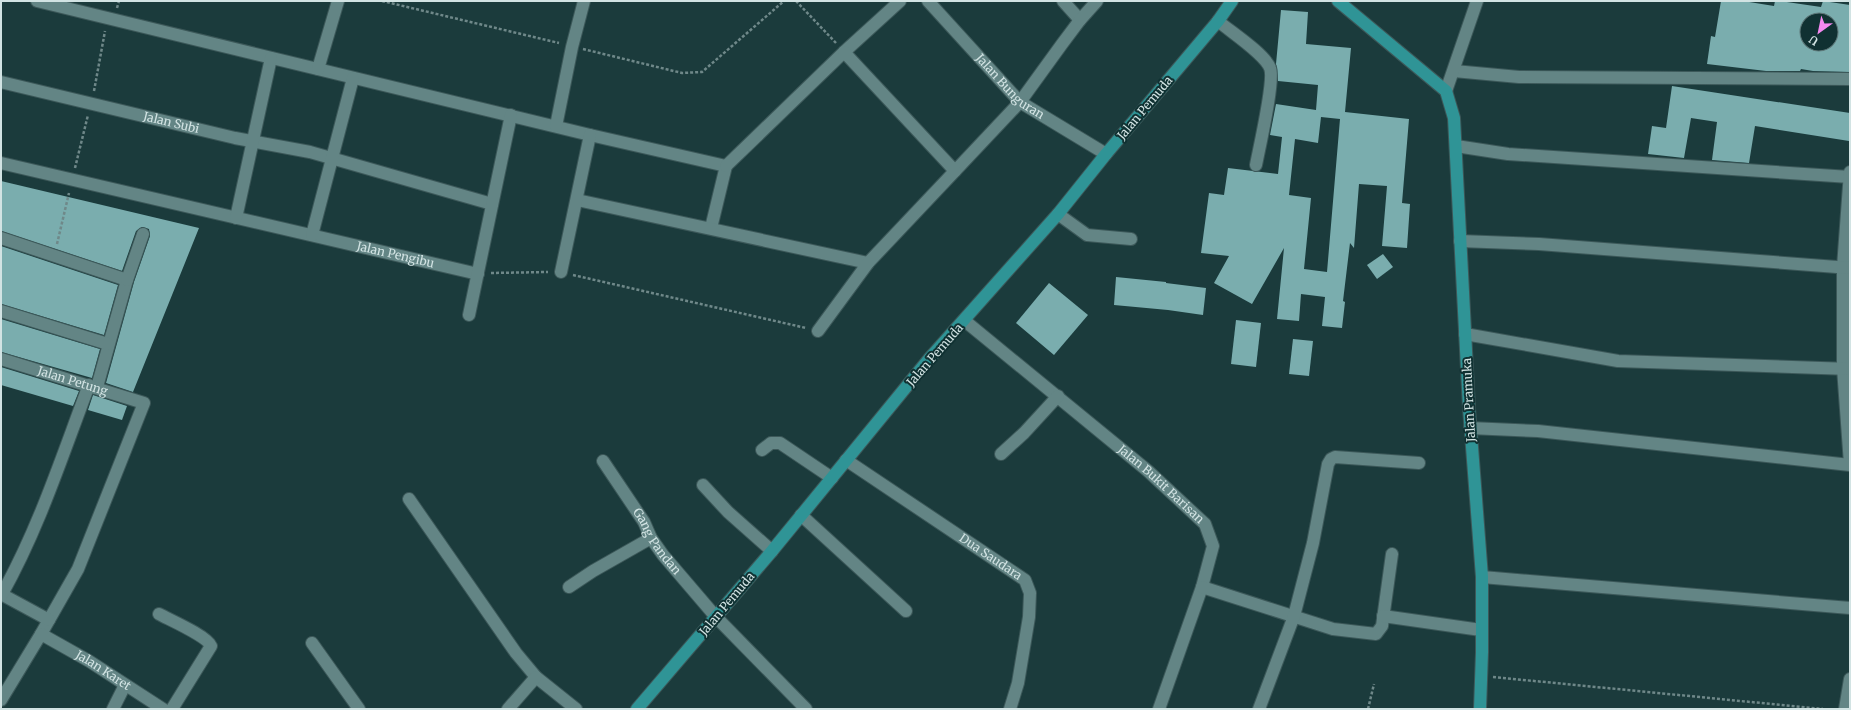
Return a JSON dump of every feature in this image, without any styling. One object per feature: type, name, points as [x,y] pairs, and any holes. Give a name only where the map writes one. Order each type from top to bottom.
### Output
[{"type":"main road","name":"Jalan Pemuda","points":[[637,709],[772,551],[929,360],[1058,214],[1106,154],[1218,22],[1232,1]]},
{"type":"main road","points":[[1338,1],[1446,91]]},
{"type":"main road","name":"Jalan Pramuka","points":[[1446,91],[1454,118],[1470,428],[1482,577],[1482,676],[1480,709]]},
{"type":"street","points":[[37,1],[353,78],[726,166]]},
{"type":"street","points":[[318,69],[338,1]]},
{"type":"street","points":[[556,126],[572,47],[584,1]]},
{"type":"street","points":[[711,228],[726,166],[844,52],[900,1]]},
{"type":"street","name":"Jalan Bunguran","points":[[928,1],[1020,102],[1106,154]]},
{"type":"street","points":[[1063,1],[1080,20]]},
{"type":"street","points":[[818,331],[868,263],[1020,102],[1080,20],[1097,1]]},
{"type":"street","points":[[1446,91],[1477,1]]},
{"type":"street","points":[[1218,22],[1263,57],[1271,69],[1270,86],[1256,165]]},
{"type":"street","points":[[844,52],[955,171]]},
{"type":"street","points":[[236,218],[271,58]]},
{"type":"street","points":[[1454,71],[1519,77],[1850,79]]},
{"type":"street","points":[[312,235],[353,78]]},
{"type":"street","name":"Jalan Subi","points":[[1,82],[252,141],[332,158],[492,204]]},
{"type":"street","points":[[469,315],[511,115]]},
{"type":"street","points":[[561,272],[590,134]]},
{"type":"street","points":[[1456,146],[1508,154],[1850,176],[1846,268],[1846,369],[1850,465],[1538,431],[1470,428]]},
{"type":"street","name":"Jalan Pengibu","points":[[1,163],[478,274]]},
{"type":"street","points":[[577,200],[868,263]]},
{"type":"street","points":[[1058,214],[1087,236],[1131,239]]},
{"type":"street","points":[[1,700],[49,620],[1,594],[19,564],[36,528],[93,386],[143,234]]},
{"type":"street","points":[[1,238],[127,280]]},
{"type":"street","points":[[1460,241],[1539,244],[1846,268]]},
{"type":"street","points":[[1,311],[108,344]]},
{"type":"street","name":"Jalan Bukit Barisan","points":[[965,321],[1148,471],[1205,524],[1213,546],[1202,587],[1159,709]]},
{"type":"street","points":[[1465,334],[1618,361],[1846,369]]},
{"type":"street","name":"Jalan Petung","points":[[1,359],[93,386],[144,403],[78,569],[49,620]]},
{"type":"street","points":[[1001,454],[1024,433],[1058,396]]},
{"type":"street","points":[[762,450],[771,443],[780,442],[832,478]]},
{"type":"street","points":[[1259,709],[1294,616],[1312,543],[1328,464],[1331,459],[1335,457],[1419,463]]},
{"type":"street","name":"Dua Saudara","points":[[846,460],[1025,580],[1030,593],[1029,617],[1018,683],[1010,709]]},
{"type":"street","name":"Gang Pandan","points":[[603,461],[644,522],[651,538],[663,555],[716,617],[806,709]]},
{"type":"street","points":[[703,485],[728,512],[772,551]]},
{"type":"street","points":[[409,499],[516,653],[536,677],[576,709]]},
{"type":"street","points":[[801,515],[906,611]]},
{"type":"street","points":[[570,587],[593,571],[651,538]]},
{"type":"street","points":[[1202,587],[1333,629],[1376,634],[1382,626],[1392,554]]},
{"type":"street","points":[[1482,577],[1850,608]]},
{"type":"street","points":[[159,614],[198,635],[210,643],[211,646],[172,709]]},
{"type":"street","points":[[1384,616],[1482,630]]},
{"type":"street","name":"Jalan Karet","points":[[41,634],[89,661],[125,686],[163,709]]},
{"type":"street","points":[[312,642],[360,709]]},
{"type":"street","points":[[508,709],[536,677]]},
{"type":"street","points":[[1845,709],[1850,679]]},
{"type":"street","points":[[113,709],[125,686]]},
{"type":"path","points":[[382,1],[682,73],[702,72],[784,1]]},
{"type":"path","points":[[796,1],[844,52]]},
{"type":"path","points":[[54,256],[72,180]]},
{"type":"path","points":[[478,274],[561,272],[818,331]]},
{"type":"path","points":[[1482,676],[1823,709]]},
{"type":"path","points":[[1368,709],[1374,684]]},
{"type":"building","points":[[1721,1],[1743,1],[1774,6],[1775,1],[1821,7],[1823,1],[1850,5],[1850,72],[1813,71],[1801,69],[1800,71],[1766,71],[1707,64],[1711,36],[1715,37]]},
{"type":"building","points":[[1281,10],[1308,12],[1306,44],[1351,48],[1345,112],[1409,119],[1402,203],[1410,204],[1407,248],[1382,246],[1387,186],[1359,184],[1354,248],[1350,243],[1343,301],[1345,302],[1342,328],[1322,326],[1325,297],[1301,294],[1299,321],[1277,319],[1284,248],[1252,304],[1214,283],[1229,256],[1201,253],[1209,193],[1224,195],[1228,168],[1278,174],[1282,137],[1270,135],[1276,104],[1316,110],[1318,85],[1278,81],[1276,64]],"holes":[[[1321,117],[1340,119],[1327,272],[1304,269],[1311,198],[1289,195],[1295,139],[1318,143]]]},
{"type":"building","points":[[1672,86],[1850,113],[1849,141],[1755,126],[1749,163],[1712,160],[1717,122],[1691,118],[1684,158],[1648,154],[1652,126],[1666,128]]},
{"type":"building","points":[[1,181],[199,228],[133,392],[106,383],[134,282],[150,236],[149,229],[142,227],[136,231],[122,271],[1,231]]},
{"type":"building","points":[[1,246],[118,285],[104,335],[1,304]]},
{"type":"building","points":[[1383,254],[1393,267],[1377,279],[1367,265]]},
{"type":"building","points":[[1116,277],[1206,288],[1203,315],[1114,305]]},
{"type":"building","points":[[1049,283],[1088,315],[1054,355],[1016,323]]},
{"type":"building","points":[[1,319],[100,349],[92,378],[1,352]]},
{"type":"building","points":[[1236,320],[1261,323],[1256,367],[1231,364]]},
{"type":"building","points":[[1293,339],[1313,341],[1309,376],[1289,374]]},
{"type":"building","points":[[1,367],[79,391],[73,406],[1,385]]},
{"type":"building","points":[[93,395],[127,406],[122,420],[88,410]]}]
